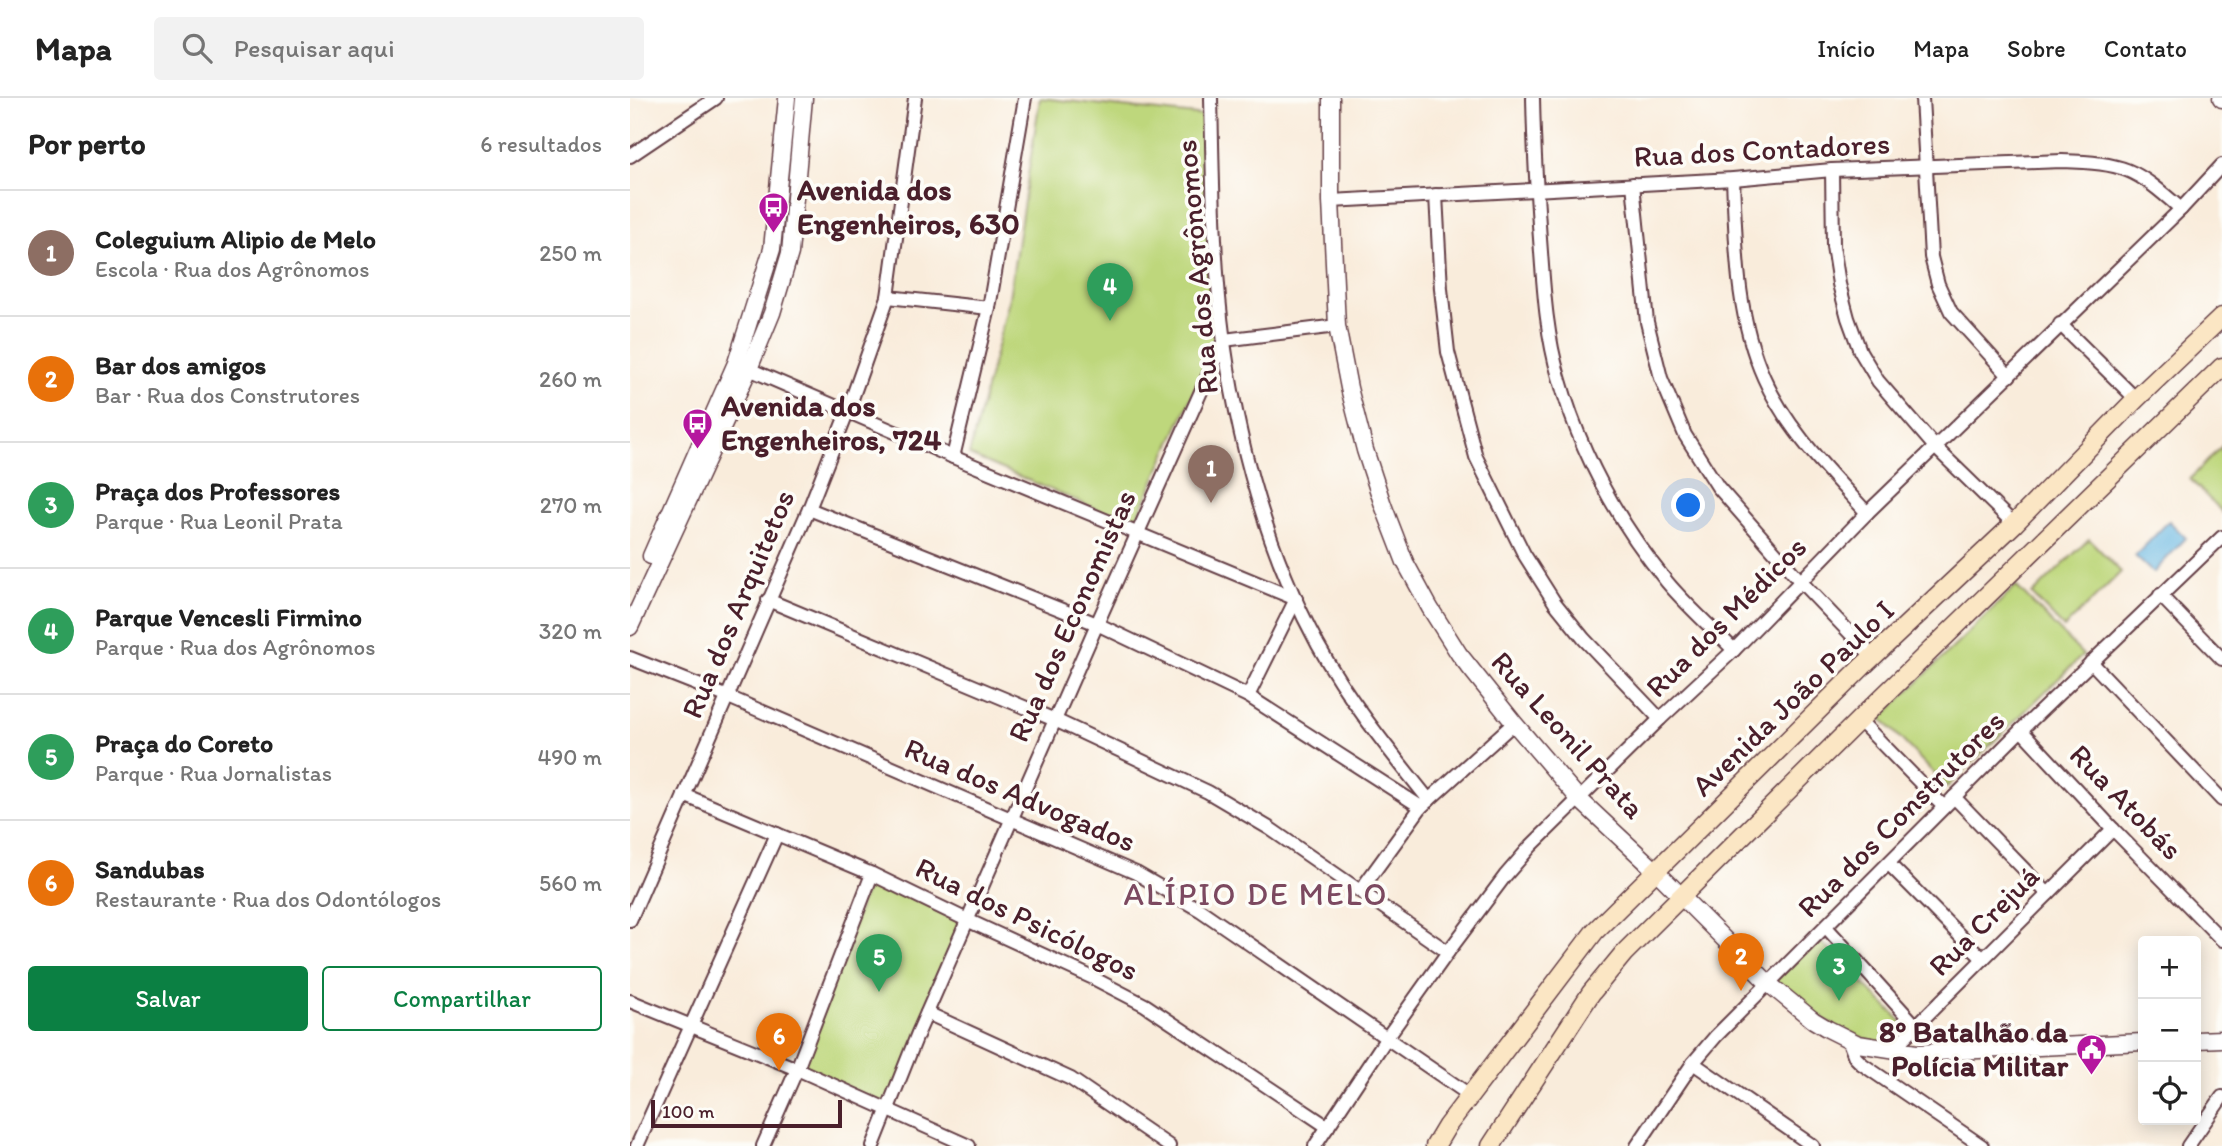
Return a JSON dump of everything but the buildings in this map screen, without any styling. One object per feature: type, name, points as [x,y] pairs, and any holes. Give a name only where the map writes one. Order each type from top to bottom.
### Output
[{"type":"main road","name":"Avenida João Paulo I","points":[[1435,1146],[1595,931],[1873,657],[2014,524],[2136,399],[2222,317]]},
{"type":"main road","name":"Avenida João Paulo I","points":[[1491,1146],[1591,993],[1624,953],[1859,720],[2219,375]]},
{"type":"street","points":[[630,156],[716,98]]},
{"type":"street","points":[[630,627],[743,366],[772,249],[786,98]]},
{"type":"street","points":[[630,604],[743,366],[772,313],[790,253],[804,98]]},
{"type":"street","name":"Rua dos Arquitetos","points":[[630,920],[808,509],[848,410],[888,297],[915,98]]},
{"type":"street","points":[[953,457],[989,308],[1025,98]]},
{"type":"street","name":"Rua dos Agrônomos","points":[[1210,98],[1216,248],[1224,340],[1236,411],[1252,478],[1273,545],[1318,645],[1425,804]]},
{"type":"street","name":"Rua Leonil Prata","points":[[1331,98],[1331,201],[1337,326],[1365,450],[1405,562],[1430,608],[1459,654],[1514,723],[1579,799],[1656,871],[1769,984],[1813,1020],[1848,1039],[1892,1051],[1946,1053],[2138,1042]]},
{"type":"street","points":[[1533,98],[1544,300],[1558,375],[1573,424],[1596,476],[1635,538],[1668,583],[1734,650]]},
{"type":"street","points":[[1922,98],[1931,257],[1943,298],[1963,328],[2009,376]]},
{"type":"street","name":"Rua dos Contadores","points":[[1331,201],[1733,179],[1832,170],[2062,161],[2096,162],[2125,167],[2151,182],[2181,209]]},
{"type":"street","name":"Rua dos Médicos","points":[[1315,1146],[1386,1039],[1505,876],[1660,719],[1734,650],[1867,513],[2181,209],[2222,165]]},
{"type":"street","points":[[1832,170],[1833,246],[1847,318],[1860,351],[1873,374],[1935,447],[2014,524]]},
{"type":"street","points":[[1733,179],[1741,302],[1751,343],[1765,380],[1787,419],[1808,447],[1867,513]]},
{"type":"street","points":[[1633,184],[1647,322],[1661,378],[1685,435],[1718,487],[1801,582],[1873,657]]},
{"type":"street","points":[[1436,195],[1441,289],[1448,352],[1476,457],[1524,554],[1555,603],[1584,639],[1660,719]]},
{"type":"street","points":[[888,297],[989,308]]},
{"type":"street","points":[[2060,324],[2136,399]]},
{"type":"street","points":[[1224,340],[1337,326]]},
{"type":"street","name":"Rua dos Economistas","points":[[873,1146],[967,920],[1224,340]]},
{"type":"street","points":[[743,366],[953,457],[1296,599],[1248,696]]},
{"type":"street","points":[[808,509],[1097,624],[1248,696],[1425,804]]},
{"type":"street","name":"Rua dos Construtores","points":[[1641,1144],[1693,1063],[1716,1036],[2021,730],[2222,537]]},
{"type":"street","points":[[2160,595],[2222,659]]},
{"type":"street","points":[[768,600],[1055,720],[1208,792],[1269,828],[1448,952]]},
{"type":"street","name":"Rua dos Advogados","points":[[630,658],[726,696],[1136,873],[1200,910],[1471,1096]]},
{"type":"street","points":[[2091,662],[2222,800]]},
{"type":"street","points":[[1859,720],[1944,807]]},
{"type":"street","points":[[1360,891],[1425,804],[1514,723]]},
{"type":"street","name":"Rua Atobás","points":[[2021,730],[2222,940]]},
{"type":"street","name":"Rua dos Psicólogos","points":[[684,795],[872,874],[1091,977],[1145,1005],[1328,1128]]},
{"type":"street","points":[[1954,797],[2048,894]]},
{"type":"street","name":"Rua Crejuá","points":[[1892,1051],[2113,829]]},
{"type":"street","points":[[637,1146],[777,834]]},
{"type":"street","points":[[1889,864],[1983,959]]},
{"type":"street","points":[[763,1146],[797,1069],[872,874]]},
{"type":"street","points":[[1826,927],[1916,1026]]},
{"type":"street","points":[[630,1001],[797,1069],[969,1146]]},
{"type":"street","points":[[927,1013],[1071,1079],[1169,1146]]},
{"type":"street","points":[[2201,1040],[2222,1038]]},
{"type":"street","points":[[1848,1039],[1855,1057],[1862,1064],[1982,1146]]},
{"type":"street","points":[[1693,1063],[1813,1146]]},
{"type":"street","points":[[2188,1146],[2222,1097]]},
{"type":"green space","points":[[1040,98],[1205,116],[1218,338],[1134,525],[969,455],[1008,304]]},
{"type":"green space","points":[[2222,446],[2222,512],[2190,479]]},
{"type":"green space","points":[[2089,539],[2121,572],[2064,628],[2032,595]]},
{"type":"green space","points":[[2016,586],[2083,655],[1947,787],[1881,718]]},
{"type":"green space","points":[[872,874],[966,916],[888,1110],[797,1069]]},
{"type":"green space","points":[[1813,934],[1902,1022],[1880,1045],[1834,1026],[1767,980]]},
{"type":"water","points":[[2169,521],[2186,538],[2153,573],[2135,556]]},
{"type":"place","name":"Avenida dos Engenheiros, 630","points":[[774,234]]},
{"type":"place","name":"Parque Vencesli Firmino","points":[[1110,321]]},
{"type":"place","name":"Avenida dos Engenheiros, 724","points":[[698,450]]},
{"type":"place","name":"Coleguium Alipio de Melo","points":[[1211,503]]},
{"type":"place","name":"Bar dos amigos","points":[[1741,991]]},
{"type":"place","name":"Praça do Coreto","points":[[879,992]]},
{"type":"place","name":"Praça dos Professores","points":[[1839,1001]]},
{"type":"place","name":"Sandubas","points":[[779,1071]]},
{"type":"place","name":"8º Batalhão da Polícia Militar","points":[[2091,1076]]},
{"type":"district","name":"ALÍPIO DE MELO","points":[[1256,894]]}]
